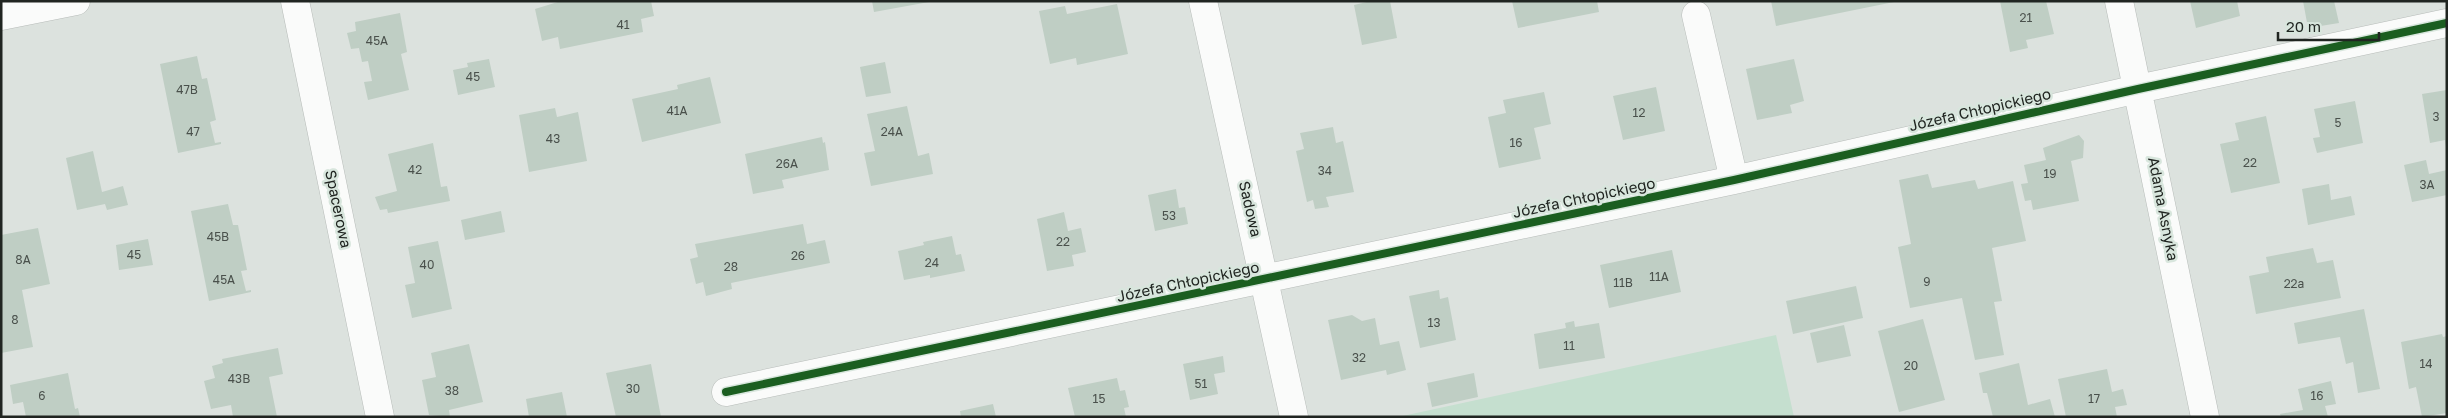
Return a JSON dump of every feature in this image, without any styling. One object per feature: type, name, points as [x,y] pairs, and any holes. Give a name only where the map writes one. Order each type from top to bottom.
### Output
[{"type":"street","points":[[1,16],[76,1]]},
{"type":"street","name":"Spacerowa","points":[[296,1],[380,417]]},
{"type":"street","name":"Sadowa","points":[[1203,1],[1266,280],[1294,417]]},
{"type":"street","name":"Adama Asnyka","points":[[2120,1],[2205,417]]},
{"type":"street","points":[[1696,15],[1734,180]]},
{"type":"street","name":"Józefa Chłopickiego","points":[[726,392],[1266,280],[1734,180],[2138,89],[2447,23]]},
{"type":"green space","points":[[1776,335],[1794,417],[1398,417]]},
{"type":"building","points":[[561,1],[651,1],[654,16],[641,19],[643,32],[560,49],[558,37],[542,41],[535,9]]},
{"type":"building","points":[[872,1],[929,1],[929,2],[874,12]]},
{"type":"building","points":[[1371,1],[1390,1],[1397,38],[1362,45],[1354,5]]},
{"type":"building","points":[[1512,1],[1597,1],[1599,12],[1518,28]]},
{"type":"building","points":[[1771,1],[1894,1],[1894,2],[1776,26]]},
{"type":"building","points":[[2000,1],[2046,1],[2054,34],[2026,40],[2028,48],[2010,52]]},
{"type":"building","points":[[2190,1],[2237,1],[2240,16],[2196,28]]},
{"type":"building","points":[[2303,1],[2334,1],[2339,23],[2308,28]]},
{"type":"building","points":[[1117,4],[1128,54],[1077,65],[1076,58],[1050,64],[1039,11],[1065,6],[1067,14]]},
{"type":"building","points":[[400,13],[407,52],[401,54],[409,90],[368,100],[364,82],[372,81],[368,61],[362,62],[359,48],[351,49],[347,33],[356,31],[355,22]]},
{"type":"building","points":[[197,56],[202,79],[207,78],[216,120],[210,122],[215,143],[221,142],[221,144],[178,153],[160,64]]},
{"type":"building","points":[[489,59],[495,87],[458,95],[453,70],[468,67],[467,63]]},
{"type":"building","points":[[1794,59],[1804,101],[1790,105],[1792,113],[1757,120],[1746,69]]},
{"type":"building","points":[[885,62],[891,93],[866,97],[860,67]]},
{"type":"building","points":[[710,77],[721,123],[642,142],[632,99],[678,89],[677,85]]},
{"type":"building","points":[[1656,87],[1665,131],[1623,140],[1613,96]]},
{"type":"building","points":[[2447,90],[2446,147],[2445,140],[2430,143],[2422,94]]},
{"type":"building","points":[[1544,92],[1551,124],[1534,128],[1541,159],[1499,168],[1488,117],[1506,113],[1503,100]]},
{"type":"building","points":[[2355,101],[2363,143],[2317,153],[2313,138],[2320,137],[2314,109]]},
{"type":"building","points":[[907,106],[918,156],[929,153],[933,174],[871,186],[864,153],[875,151],[867,114]]},
{"type":"building","points":[[555,108],[557,117],[578,112],[587,161],[529,172],[519,115]]},
{"type":"building","points":[[2266,116],[2280,183],[2231,193],[2220,144],[2239,140],[2235,123]]},
{"type":"building","points":[[1333,127],[1336,143],[1343,141],[1354,192],[1326,197],[1329,207],[1315,209],[1313,200],[1307,202],[1296,151],[1304,149],[1300,133]]},
{"type":"building","points":[[2079,135],[2084,141],[2083,158],[2071,161],[2079,201],[2033,210],[2031,200],[2025,201],[2021,184],[2028,183],[2024,165],[2046,160],[2043,148]]},
{"type":"building","points":[[822,137],[823,143],[825,142],[829,170],[782,180],[784,188],[753,194],[745,154]]},
{"type":"building","points":[[433,143],[441,187],[447,186],[450,201],[388,213],[387,209],[380,210],[375,197],[397,191],[388,154]]},
{"type":"building","points":[[93,151],[102,192],[123,186],[128,205],[107,210],[105,204],[77,210],[66,158]]},
{"type":"building","points":[[2426,160],[2429,174],[2447,170],[2447,195],[2412,202],[2404,165]]},
{"type":"building","points":[[1928,174],[1932,188],[1975,180],[1978,189],[2013,181],[2026,241],[1992,248],[2002,301],[1994,302],[2004,355],[1975,360],[1962,298],[1910,308],[1898,247],[1911,244],[1899,180]]},
{"type":"building","points":[[2329,184],[2331,200],[2351,196],[2355,215],[2308,225],[2302,189]]},
{"type":"building","points":[[1176,189],[1179,208],[1185,207],[1188,224],[1155,231],[1148,195]]},
{"type":"building","points":[[228,204],[233,225],[238,225],[247,270],[241,271],[246,291],[251,290],[251,292],[209,301],[191,211]]},
{"type":"building","points":[[501,211],[505,232],[465,240],[461,220]]},
{"type":"building","points":[[1064,212],[1068,231],[1081,228],[1086,252],[1072,255],[1074,266],[1047,271],[1037,219]]},
{"type":"building","points":[[803,224],[807,244],[825,240],[830,263],[731,283],[732,289],[706,296],[703,282],[696,284],[690,259],[698,257],[695,244]]},
{"type":"building","points":[[38,228],[50,284],[22,290],[33,347],[1,353],[1,235]]},
{"type":"building","points":[[952,236],[956,255],[961,254],[965,271],[930,278],[930,275],[904,280],[898,251],[924,245],[923,242]]},
{"type":"building","points":[[148,239],[153,265],[119,270],[116,245]]},
{"type":"building","points":[[438,241],[452,309],[412,318],[405,285],[415,283],[408,247]]},
{"type":"building","points":[[2313,248],[2317,263],[2333,260],[2341,298],[2256,314],[2249,276],[2269,272],[2266,257]]},
{"type":"building","points":[[1672,250],[1681,292],[1609,308],[1600,265]]},
{"type":"building","points":[[1856,286],[1863,318],[1793,334],[1786,301]]},
{"type":"building","points":[[1439,290],[1440,299],[1448,297],[1456,340],[1420,348],[1409,296]]},
{"type":"building","points":[[2364,309],[2380,389],[2358,393],[2353,362],[2346,364],[2340,337],[2298,344],[2294,323]]},
{"type":"building","points":[[1352,315],[1362,321],[1375,318],[1380,345],[1399,341],[1406,370],[1387,375],[1386,370],[1341,380],[1328,320]]},
{"type":"building","points":[[1923,319],[1945,400],[1899,412],[1878,331]]},
{"type":"building","points":[[1574,321],[1575,327],[1599,323],[1605,358],[1539,369],[1534,334],[1566,328],[1565,323]]},
{"type":"building","points":[[1844,325],[1851,356],[1817,363],[1810,333]]},
{"type":"building","points":[[2442,334],[2443,337],[2447,336],[2447,413],[2422,417],[2416,387],[2409,389],[2401,342]]},
{"type":"building","points":[[469,344],[483,402],[449,410],[450,417],[429,415],[422,380],[436,377],[431,353]]},
{"type":"building","points":[[278,348],[283,374],[269,377],[277,417],[233,417],[231,405],[211,409],[204,381],[215,378],[212,366],[223,363],[222,359]]},
{"type":"building","points":[[1223,356],[1225,372],[1214,374],[1218,394],[1190,400],[1183,364]]},
{"type":"building","points":[[2019,363],[2028,405],[2050,399],[2055,417],[1993,417],[1987,393],[1983,393],[1979,373]]},
{"type":"building","points":[[651,364],[661,417],[616,417],[606,373]]},
{"type":"building","points":[[2107,369],[2112,392],[2123,389],[2127,405],[2115,407],[2117,417],[2066,417],[2058,379]]},
{"type":"building","points":[[68,373],[75,409],[78,408],[80,417],[26,417],[23,402],[13,404],[10,385]]},
{"type":"building","points":[[1474,373],[1478,397],[1432,407],[1427,383]]},
{"type":"building","points":[[1117,378],[1120,391],[1125,390],[1129,407],[1124,408],[1126,417],[1075,417],[1068,388]]},
{"type":"building","points":[[2331,381],[2336,404],[2325,406],[2328,417],[2281,417],[2280,414],[2303,410],[2298,389]]},
{"type":"building","points":[[562,392],[567,417],[529,417],[526,399]]},
{"type":"building","points":[[993,404],[996,417],[961,417],[960,411]]},
{"type":"cycle path","points":[[726,392],[1734,180],[2138,89],[2447,23]]}]
